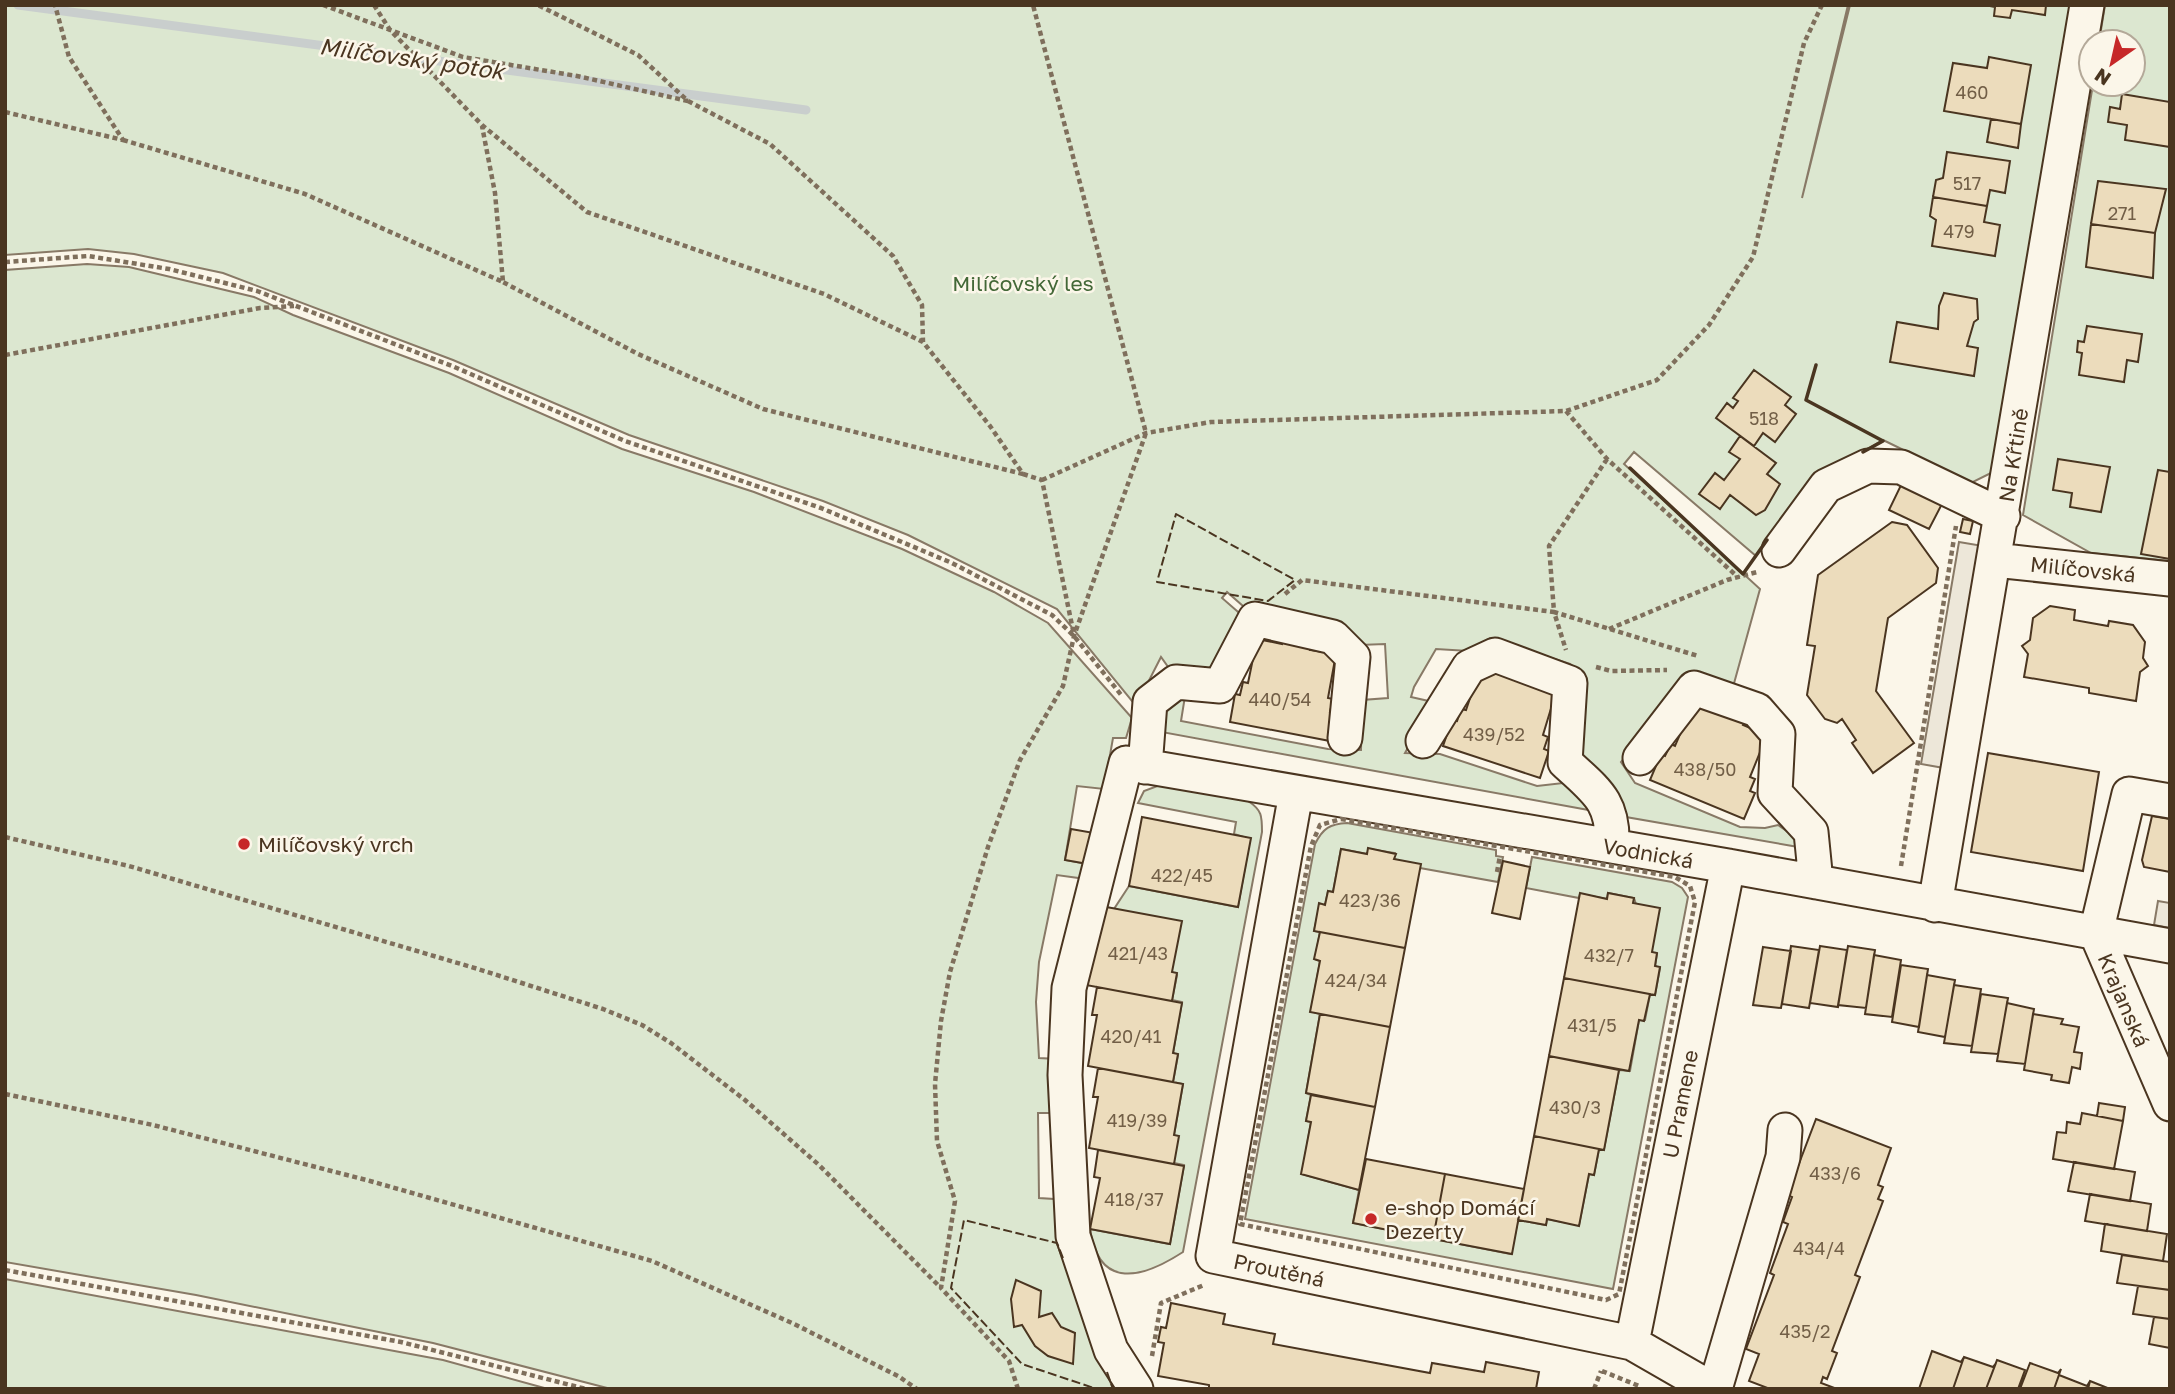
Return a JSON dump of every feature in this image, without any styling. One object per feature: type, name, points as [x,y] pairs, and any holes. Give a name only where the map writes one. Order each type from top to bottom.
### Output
[{"type":"street","name":"Na Křtině","points":[[1935,905],[2003,516],[2087,5]]},
{"type":"street","points":[[1779,550],[1826,486],[1868,466],[1901,467],[2003,516]]},
{"type":"street","name":"Milíčovská","points":[[1995,559],[2170,579]]},
{"type":"street","points":[[1143,1377],[1111,1350],[1073,1236],[1065,1075],[1069,988],[1149,720],[1150,702],[1176,682],[1220,687],[1255,619],[1333,637],[1353,657],[1345,738]]},
{"type":"street","points":[[1423,741],[1469,667],[1495,655],[1569,671],[1564,762],[1604,799],[1613,821],[1612,846]]},
{"type":"street","points":[[1640,758],[1702,674],[1757,710],[1778,734],[1775,793],[1811,832],[1816,882]]},
{"type":"street","name":"Vodnická","points":[[1135,765],[1728,866],[2170,946]]},
{"type":"street","name":"Proutěná","points":[[1296,793],[1210,1270],[1632,1342],[1714,1389]]},
{"type":"street","points":[[2096,933],[2129,794],[2170,801]]},
{"type":"street","name":"U Pramene","points":[[1632,1342],[1728,866]]},
{"type":"street","name":"Krajanská","points":[[2096,933],[2170,1104]]},
{"type":"street","points":[[1714,1389],[1783,1157],[1785,1130]]},
{"type":"path","points":[[55,5],[69,57],[123,140]]},
{"type":"path","points":[[323,5],[463,57],[578,76],[688,101],[770,144],[893,256],[922,305],[923,342]]},
{"type":"path","points":[[374,5],[390,30],[482,125],[587,212],[824,294],[923,342],[990,426],[1023,474]]},
{"type":"path","points":[[538,5],[638,55],[688,101]]},
{"type":"path","points":[[941,1288],[955,1202],[937,1141],[935,1084],[941,1021],[950,972],[997,822],[1020,760],[1063,686],[1074,636],[1146,433],[1033,5]]},
{"type":"path","points":[[5,111],[123,140],[305,194],[503,282],[638,354],[763,409],[1042,480],[1146,433],[1211,422],[1566,411],[1657,380],[1709,325],[1753,257],[1804,43],[1822,5]]},
{"type":"path","points":[[482,125],[495,193],[503,282]]},
{"type":"path","points":[[5,262],[88,256],[131,261],[257,291],[452,366],[625,441],[756,484],[905,542],[997,585],[1052,615],[1074,636],[1119,694],[1149,720]]},
{"type":"path","points":[[5,355],[260,308],[296,306]]},
{"type":"path","points":[[1566,411],[1607,458],[1740,578],[1609,629]]},
{"type":"path","points":[[1607,458],[1549,546],[1554,612],[1569,671],[1702,674]]},
{"type":"path","points":[[1042,480],[1074,636]]},
{"type":"path","points":[[1909,814],[1961,496]]},
{"type":"path","points":[[1255,619],[1302,580],[1554,612],[1609,629],[1702,674]]},
{"type":"path","points":[[1341,819],[1675,877],[1690,886],[1695,902],[1619,1294],[1606,1300],[1240,1224],[1311,846],[1320,825],[1341,819]]},
{"type":"path","points":[[5,837],[129,866],[478,969],[603,1009],[642,1025],[671,1043],[745,1100],[819,1165],[1009,1361],[1018,1389]]},
{"type":"path","points":[[5,1094],[153,1125],[358,1177],[652,1261],[792,1323],[898,1376],[916,1389]]},
{"type":"path","points":[[5,1270],[401,1342],[586,1389]]},
{"type":"path","points":[[1143,1377],[1161,1303],[1210,1270]]},
{"type":"path","points":[[1590,1368],[1646,1389]]},
{"type":"path","points":[[1594,1389],[1601,1371]]},
{"type":"green space","name":"Milíčovský les","points":[[5,5],[1848,5],[1802,198],[1850,5],[2070,5],[2007,397],[1991,473],[1971,483],[1883,440],[1806,485],[1756,556],[1634,452],[1624,464],[1760,589],[1733,687],[1681,689],[1621,762],[1635,783],[1740,827],[1765,828],[1778,825],[1797,838],[1804,848],[1626,817],[1581,768],[1575,668],[1570,664],[1490,638],[1469,651],[1436,649],[1411,697],[1433,702],[1405,753],[1440,754],[1537,786],[1572,782],[1594,811],[1156,731],[1153,717],[1186,690],[1181,721],[1328,749],[1361,750],[1362,700],[1388,698],[1385,644],[1359,645],[1341,623],[1262,608],[1251,613],[1227,592],[1222,598],[1245,618],[1212,673],[1171,671],[1161,657],[1136,706],[1057,609],[908,535],[823,501],[629,435],[453,360],[223,273],[134,254],[88,249],[5,255]]},
{"type":"green space","points":[[2105,5],[2170,5],[2170,561],[2091,553],[2023,515],[2091,98],[2147,98],[2147,28],[2101,28]]},
{"type":"green space","points":[[87,264],[129,267],[254,297],[293,315],[449,373],[622,449],[754,492],[902,549],[994,592],[1048,623],[1132,718],[1126,738],[1113,738],[1104,789],[1077,786],[1065,860],[1088,864],[1086,879],[1057,875],[1039,962],[1036,1002],[1039,1058],[1057,1059],[1057,1113],[1038,1113],[1039,1198],[1054,1199],[1064,1241],[1057,1244],[1113,1389],[611,1389],[433,1343],[196,1295],[5,1262],[5,270]]},
{"type":"green space","points":[[1160,785],[1248,801],[1260,814],[1262,832],[1183,1252],[1153,1268],[1125,1274],[1113,1270],[1103,1262],[1095,1249],[1090,1229],[1170,1244],[1184,1165],[1174,1163],[1174,1135],[1183,1084],[1173,1082],[1178,1055],[1173,1053],[1182,1002],[1172,1000],[1177,975],[1172,973],[1114,909],[1129,886],[1238,907],[1250,839],[1234,834],[1236,822],[1138,803],[1144,791]]},
{"type":"green space","points":[[1347,823],[1496,850],[1496,856],[1503,857],[1498,882],[1420,868],[1394,859],[1395,853],[1369,849],[1367,854],[1341,849],[1333,892],[1328,891],[1325,905],[1320,904],[1314,931],[1320,932],[1315,959],[1320,961],[1311,1011],[1320,1014],[1306,1093],[1311,1095],[1306,1121],[1311,1122],[1302,1174],[1359,1190],[1353,1223],[1511,1254],[1518,1220],[1546,1225],[1547,1219],[1579,1225],[1589,1174],[1594,1175],[1599,1149],[1604,1149],[1619,1070],[1630,1071],[1639,1020],[1645,1020],[1650,994],[1655,995],[1660,968],[1655,966],[1657,954],[1652,953],[1634,898],[1608,893],[1607,899],[1580,894],[1579,898],[1526,888],[1532,857],[1672,882],[1682,888],[1688,897],[1613,1289],[1245,1219],[1315,844],[1328,828]]},
{"type":"green space","points":[[5,1279],[443,1360],[548,1389],[5,1389]]},
{"type":"shaded area","points":[[1959,542],[1983,546],[1944,768],[1921,764]]},
{"type":"shaded area","points":[[2158,901],[2170,903],[2170,928],[2154,925]]},
{"type":"building","points":[[1985,5],[2046,5],[2045,15],[2012,10],[2010,18],[1994,16],[1995,7]]},
{"type":"building","points":[[1989,57],[2031,65],[2021,124],[1944,111],[1953,63],[1987,68]]},
{"type":"building","points":[[2121,98],[2170,102],[2170,147],[2125,140],[2127,125],[2108,122],[2110,107],[2120,109]]},
{"type":"building","points":[[1991,119],[2021,124],[2018,148],[1987,142]]},
{"type":"building","points":[[1947,152],[2010,161],[2005,193],[1990,190],[1987,206],[1933,197],[1936,180],[1943,178]]},
{"type":"building","points":[[2098,181],[2166,189],[2155,233],[2091,224]]},
{"type":"building","points":[[1933,197],[1987,206],[1984,222],[2000,225],[1995,256],[1932,246],[1936,220],[1930,216]]},
{"type":"building","points":[[2091,224],[2155,233],[2153,278],[2086,267]]},
{"type":"building","points":[[1944,293],[1977,299],[1978,319],[1974,322],[1967,346],[1978,348],[1974,376],[1890,362],[1897,322],[1938,329],[1939,306]]},
{"type":"building","points":[[2087,326],[2142,334],[2138,362],[2127,360],[2124,382],[2079,375],[2082,353],[2077,352],[2078,341],[2084,342]]},
{"type":"building","points":[[1754,370],[1791,397],[1785,405],[1796,414],[1775,442],[1763,433],[1754,446],[1716,418],[1727,403],[1733,408],[1738,401],[1733,398]]},
{"type":"building","points":[[1740,436],[1776,463],[1767,474],[1780,484],[1765,510],[1756,515],[1730,495],[1720,509],[1699,494],[1715,473],[1724,480],[1740,459],[1729,452]]},
{"type":"building","points":[[2058,459],[2110,467],[2101,512],[2070,507],[2072,493],[2053,490]]},
{"type":"building","points":[[2158,470],[2170,472],[2170,559],[2141,554]]},
{"type":"building","points":[[1903,481],[1944,500],[1929,529],[1889,510]]},
{"type":"building","points":[[1963,519],[1973,521],[1970,534],[1960,532]]},
{"type":"building","points":[[1892,522],[1907,525],[1938,568],[1936,583],[1888,618],[1876,691],[1914,743],[1873,773],[1852,743],[1856,740],[1842,719],[1837,723],[1825,719],[1807,695],[1815,646],[1807,645],[1818,575]]},
{"type":"building","points":[[2050,606],[2075,610],[2074,620],[2108,626],[2109,621],[2133,625],[2145,642],[2143,658],[2148,666],[2140,672],[2136,701],[2089,693],[2089,688],[2024,677],[2028,654],[2022,646],[2030,640],[2033,618]]},
{"type":"building","points":[[1257,639],[1282,644],[1283,639],[1311,644],[1310,650],[1336,654],[1328,698],[1333,699],[1330,712],[1335,713],[1330,741],[1230,722],[1235,694],[1240,695],[1243,682],[1248,683]]},
{"type":"building","points":[[1480,668],[1556,692],[1543,735],[1548,737],[1544,749],[1549,751],[1540,778],[1443,746],[1452,720],[1457,721],[1461,709],[1466,710]]},
{"type":"building","points":[[1693,704],[1717,714],[1719,710],[1745,720],[1743,725],[1767,735],[1750,777],[1755,779],[1750,791],[1755,793],[1744,819],[1650,780],[1661,754],[1665,756],[1671,744],[1675,746]]},
{"type":"building","points":[[1988,753],[2099,772],[2083,871],[1971,852]]},
{"type":"building","points":[[2152,816],[2170,819],[2170,872],[2144,867],[2142,860]]},
{"type":"building","points":[[1142,817],[1251,838],[1238,907],[1129,886]]},
{"type":"building","points":[[1071,829],[1094,833],[1088,864],[1065,860]]},
{"type":"building","points":[[1368,848],[1396,854],[1394,859],[1421,864],[1405,948],[1314,931],[1319,903],[1325,905],[1328,891],[1333,892],[1341,849],[1367,854]]},
{"type":"building","points":[[1503,861],[1530,867],[1520,919],[1492,913]]},
{"type":"building","points":[[1580,893],[1607,899],[1608,893],[1634,898],[1633,903],[1660,908],[1652,952],[1657,953],[1655,966],[1660,967],[1655,995],[1564,978]]},
{"type":"building","points":[[1101,906],[1182,921],[1172,972],[1177,973],[1172,1001],[1086,985]]},
{"type":"building","points":[[1320,932],[1405,948],[1390,1027],[1310,1012],[1320,961],[1314,959]]},
{"type":"building","points":[[1791,946],[1819,950],[1809,1008],[1782,1004]]},
{"type":"building","points":[[1820,946],[1847,950],[1838,1007],[1810,1003]]},
{"type":"building","points":[[1848,946],[1875,950],[1866,1008],[1838,1005]]},
{"type":"building","points":[[1763,947],[1791,951],[1781,1008],[1753,1005]]},
{"type":"building","points":[[1874,955],[1901,960],[1892,1017],[1865,1014]]},
{"type":"building","points":[[1901,965],[1928,969],[1919,1027],[1892,1022]]},
{"type":"building","points":[[1927,975],[1955,980],[1945,1037],[1918,1032]]},
{"type":"building","points":[[1564,978],[1650,994],[1644,1021],[1639,1020],[1629,1071],[1549,1056]]},
{"type":"building","points":[[1954,985],[1981,989],[1972,1046],[1944,1043]]},
{"type":"building","points":[[1097,987],[1182,1003],[1173,1053],[1178,1054],[1173,1082],[1088,1066],[1097,1015],[1092,1015]]},
{"type":"building","points":[[1981,994],[2008,998],[1998,1054],[1971,1052]]},
{"type":"building","points":[[2007,1003],[2034,1009],[2025,1064],[1997,1061]]},
{"type":"building","points":[[1320,1014],[1390,1027],[1375,1107],[1306,1093]]},
{"type":"building","points":[[2033,1014],[2063,1019],[2061,1024],[2079,1027],[2074,1052],[2082,1053],[2080,1069],[2072,1067],[2069,1083],[2051,1080],[2052,1075],[2024,1070]]},
{"type":"building","points":[[1549,1056],[1619,1070],[1604,1150],[1534,1136]]},
{"type":"building","points":[[1098,1068],[1183,1084],[1174,1135],[1179,1136],[1174,1164],[1089,1148],[1098,1097],[1093,1097]]},
{"type":"building","points":[[1311,1095],[1375,1107],[1359,1190],[1301,1174],[1311,1122],[1306,1121]]},
{"type":"building","points":[[2099,1103],[2125,1107],[2123,1121],[2097,1116]]},
{"type":"building","points":[[2082,1113],[2123,1121],[2114,1169],[2053,1159],[2057,1132],[2066,1133],[2067,1122],[2080,1124]]},
{"type":"building","points":[[1816,1119],[1891,1148],[1878,1185],[1883,1187],[1878,1199],[1883,1201],[1855,1275],[1860,1277],[1832,1351],[1837,1353],[1827,1379],[1823,1377],[1821,1383],[1837,1389],[1770,1389],[1749,1381],[1759,1354],[1746,1349],[1774,1275],[1770,1273],[1788,1224],[1783,1222],[1792,1197],[1787,1195]]},
{"type":"building","points":[[1534,1136],[1599,1149],[1594,1175],[1589,1174],[1579,1226],[1547,1219],[1546,1225],[1518,1220]]},
{"type":"building","points":[[1098,1150],[1184,1166],[1170,1244],[1090,1229],[1100,1178],[1094,1177]]},
{"type":"building","points":[[1366,1159],[1445,1174],[1433,1239],[1353,1223]]},
{"type":"building","points":[[2074,1162],[2135,1172],[2130,1201],[2068,1191]]},
{"type":"building","points":[[1445,1174],[1524,1189],[1512,1254],[1433,1239]]},
{"type":"building","points":[[2090,1194],[2151,1204],[2147,1231],[2085,1221]]},
{"type":"building","points":[[2105,1224],[2167,1234],[2163,1261],[2101,1251]]},
{"type":"building","points":[[2122,1255],[2170,1262],[2170,1290],[2117,1283]]},
{"type":"building","points":[[1016,1280],[1041,1291],[1039,1317],[1052,1313],[1061,1327],[1075,1333],[1073,1364],[1048,1356],[1035,1346],[1022,1325],[1014,1327],[1011,1299]]},
{"type":"building","points":[[2138,1286],[2170,1290],[2170,1319],[2133,1314]]},
{"type":"building","points":[[1171,1303],[1225,1314],[1223,1324],[1275,1334],[1273,1344],[1430,1373],[1432,1363],[1484,1372],[1486,1362],[1539,1372],[1536,1389],[1209,1389],[1209,1385],[1158,1376],[1164,1343],[1158,1342],[1161,1327],[1166,1328]]},
{"type":"building","points":[[2154,1317],[2170,1319],[2170,1348],[2149,1344]]},
{"type":"building","points":[[1932,1351],[1961,1362],[1964,1357],[1953,1389],[1919,1389]]},
{"type":"building","points":[[1964,1357],[1993,1367],[1996,1363],[1986,1389],[1953,1389]]},
{"type":"building","points":[[1997,1360],[2025,1370],[2018,1389],[1986,1389]]},
{"type":"building","points":[[2030,1363],[2058,1373],[2061,1369],[2054,1389],[2020,1389]]},
{"type":"building","points":[[2059,1375],[2087,1386],[2090,1381],[2088,1389],[2054,1389]]},
{"type":"building","points":[[2090,1381],[2110,1389],[2088,1389]]},
{"type":"waterway","name":"Milíčovský potok","points":[[18,5],[806,110]]},
{"type":"fence","points":[[1176,514],[1295,580],[1268,601],[1157,582],[1176,514]]},
{"type":"fence","points":[[1063,1258],[1057,1243],[964,1220],[951,1288],[1022,1364],[1097,1389]]},
{"type":"fence","points":[[1107,1372],[1113,1389]]},
{"type":"wall","points":[[1816,365],[1806,400],[1883,441],[1863,452]]},
{"type":"wall","points":[[1630,468],[1743,574],[1767,540]]},
{"type":"place","name":"Milíčovský vrch","points":[[244,844]]},
{"type":"place","name":"e-shop Domácí Dezerty","points":[[1371,1219]]}]
